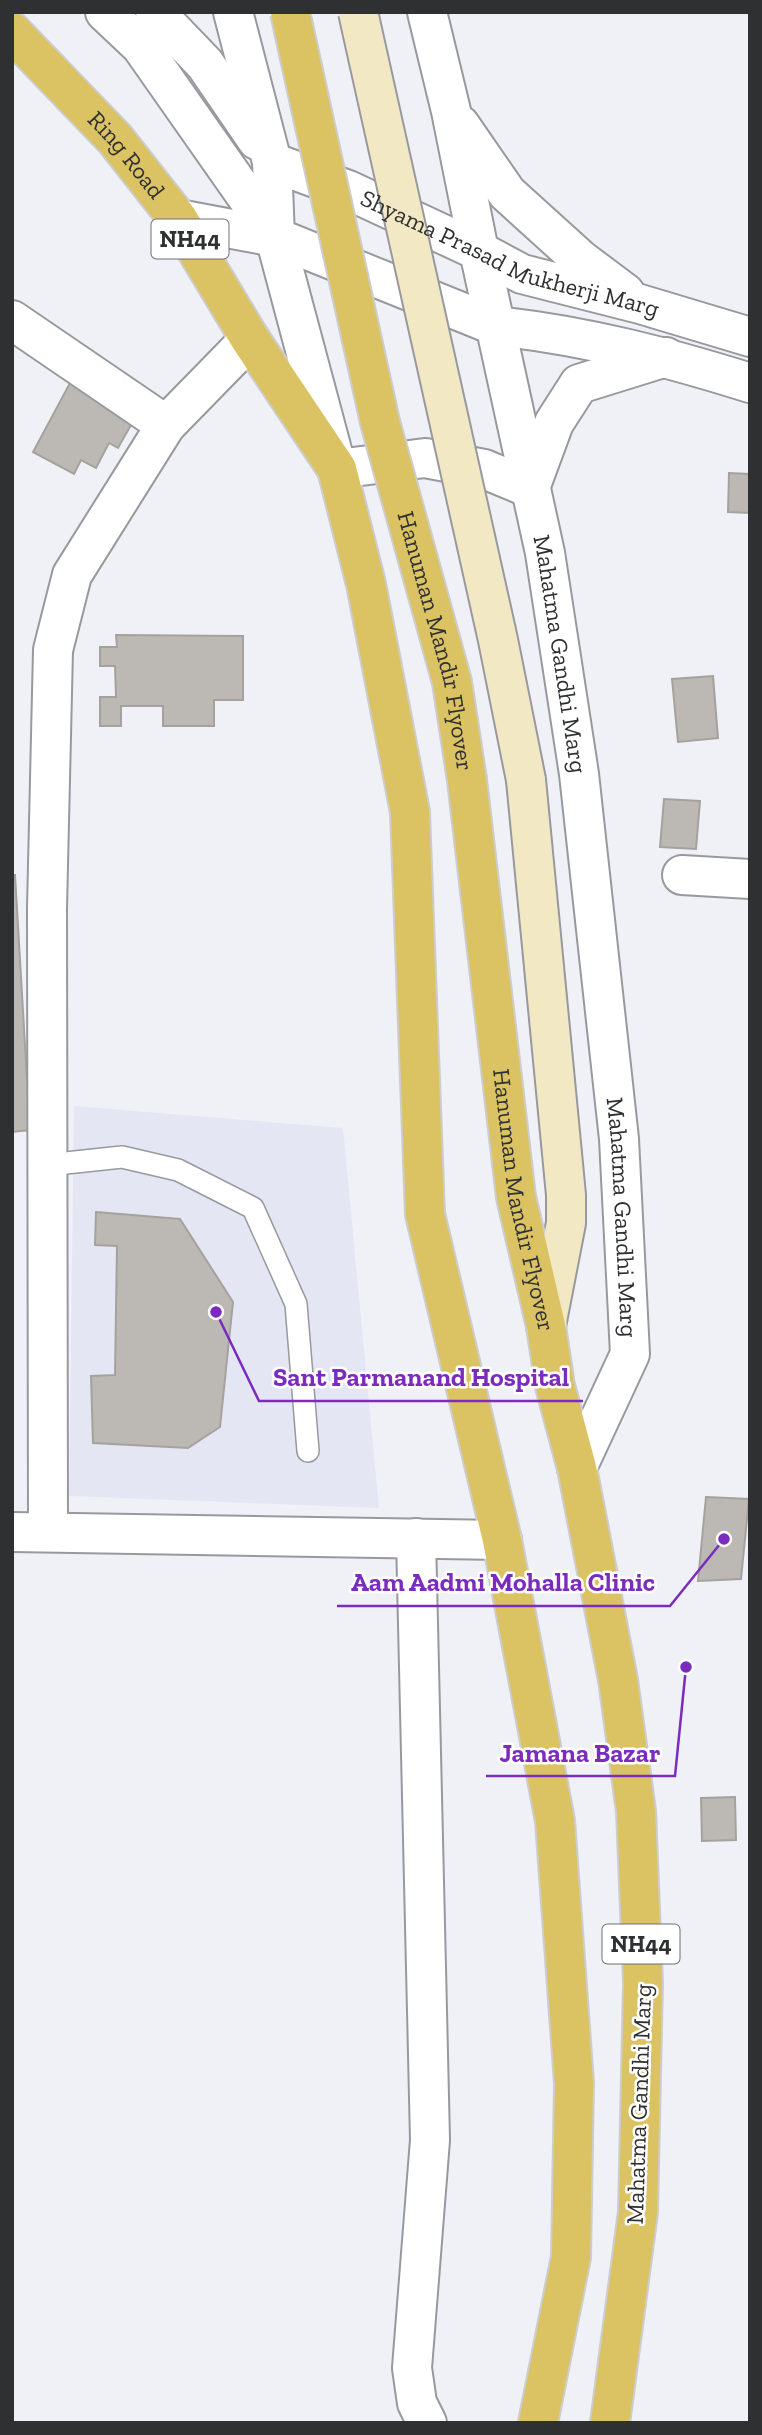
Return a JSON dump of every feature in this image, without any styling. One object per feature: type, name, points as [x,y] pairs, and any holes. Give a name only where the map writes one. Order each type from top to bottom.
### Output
[{"type":"highway","name":"Hanuman Mandir Flyover","points":[[290,12],[380,422],[452,682],[469,793],[516,1196],[546,1326]]},
{"type":"highway","name":"Ring Road","points":[[12,32],[115,139],[178,219],[250,339],[337,469]]},
{"type":"highway","points":[[337,469],[366,584],[410,812],[425,1214],[502,1540],[555,1821],[574,2083],[572,2257],[538,2423]]},
{"type":"highway","points":[[546,1326],[555,1386],[577,1468]]},
{"type":"highway","name":"Mahatma Gandhi Marg","points":[[577,1468],[618,1680],[636,1811],[643,1983],[638,2212],[610,2423]]},
{"type":"main road","name":"Hanuman Mandir Flyover","points":[[358,12],[498,640],[526,780],[565,1195],[566,1223],[546,1326]]},
{"type":"street","points":[[106,12],[141,46],[275,237]]},
{"type":"street","points":[[155,12],[205,64],[272,162]]},
{"type":"street","points":[[233,12],[272,162],[275,237],[337,469],[425,458],[484,469],[530,488],[554,423],[579,384],[666,357]]},
{"type":"street","name":"Mahatma Gandhi Marg","points":[[427,12],[451,111],[545,553],[581,788],[620,1139],[630,1354],[577,1468]]},
{"type":"street","points":[[451,111],[507,193],[581,260],[640,304]]},
{"type":"street","name":"Shyama Prasad Mukherji Marg","points":[[272,162],[348,190],[522,274],[640,304],[750,337]]},
{"type":"street","name":"Shyama Prasad Mukherji Marg","points":[[178,219],[275,237],[496,326],[535,330],[666,357],[750,383]]},
{"type":"street","points":[[12,320],[166,425]]},
{"type":"street","points":[[250,339],[166,425],[72,575],[53,650],[47,908],[47,1165],[30,1532],[502,1540]]},
{"type":"street","points":[[682,875],[750,879]]},
{"type":"street","points":[[416,1538],[430,2140],[412,2368],[418,2403],[427,2423]]},
{"type":"lane","points":[[47,1165],[122,1157],[178,1170],[253,1208],[296,1304],[308,1451]]},
{"type":"shaded area","points":[[74,1106],[343,1128],[379,1508],[69,1496]]},
{"type":"building","points":[[70,383],[135,418],[118,448],[109,443],[96,468],[81,460],[74,474],[33,452]]},
{"type":"building","points":[[729,473],[750,474],[750,513],[728,512]]},
{"type":"building","points":[[116,635],[243,636],[243,700],[214,700],[214,726],[163,726],[163,706],[121,706],[121,726],[100,726],[100,697],[116,697],[115,666],[100,666],[100,647],[117,647]]},
{"type":"building","points":[[713,676],[718,738],[678,742],[672,679]]},
{"type":"building","points":[[664,799],[700,801],[696,849],[660,847]]},
{"type":"building","points":[[12,875],[15,875],[30,1130],[12,1132]]},
{"type":"building","points":[[96,1212],[180,1219],[233,1302],[220,1427],[188,1448],[93,1443],[91,1376],[115,1375],[117,1246],[95,1245]]},
{"type":"building","points":[[706,1497],[749,1499],[741,1579],[698,1581]]},
{"type":"building","points":[[735,1797],[736,1840],[702,1841],[701,1798]]},
{"type":"place","name":"Sant Parmanand Hospital","points":[[216,1312]]},
{"type":"place","name":"Aam Aadmi Mohalla Clinic","points":[[724,1539]]},
{"type":"place","name":"Jamana Bazar","points":[[686,1667]]}]
